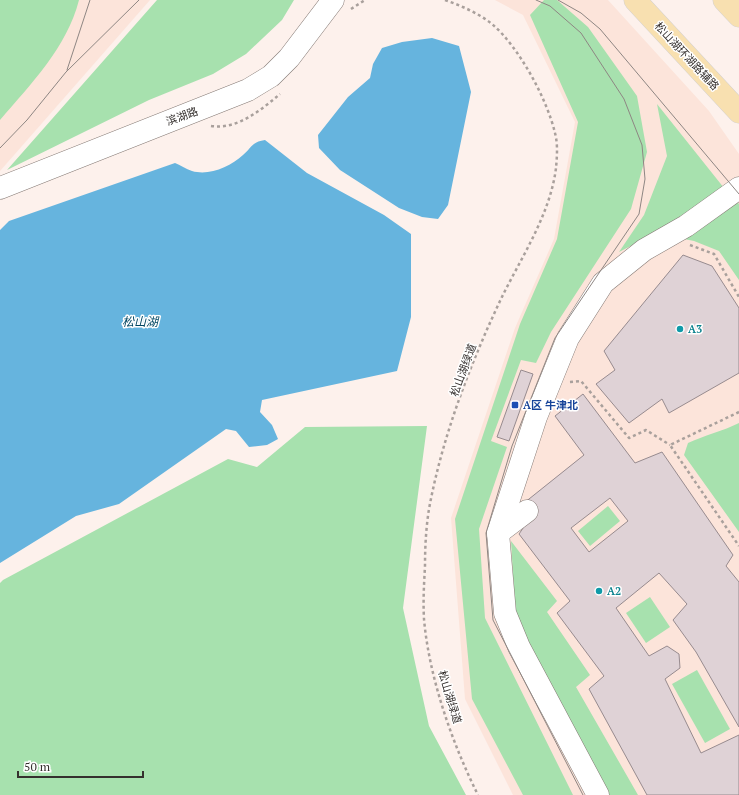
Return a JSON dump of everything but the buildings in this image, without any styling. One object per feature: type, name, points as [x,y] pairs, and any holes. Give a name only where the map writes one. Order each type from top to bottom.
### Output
[{"type":"main road","name":"松山湖环湖路辅路","points":[[635,0],[739,112]]},
{"type":"main road","points":[[724,0],[739,16]]},
{"type":"street","name":"滨湖路","points":[[0,188],[248,90],[271,76],[305,38],[333,0]]},
{"type":"street","points":[[598,795],[519,648],[505,613],[498,533],[536,417],[568,338],[603,283],[644,250],[686,226],[739,188]]},
{"type":"street","points":[[498,533],[527,511]]},
{"type":"path","name":"松山湖绿道","points":[[445,0],[470,10],[491,24],[515,49],[526,66],[550,116],[556,135],[557,154],[553,185],[541,219],[502,297],[471,366],[434,486],[426,529],[424,602],[427,641],[445,712],[467,774],[478,795]]},
{"type":"path","points":[[683,244],[714,254],[739,298]]},
{"type":"path","points":[[550,383],[582,381],[629,438],[646,430],[670,445],[739,546]]},
{"type":"path","points":[[670,445],[739,412]]},
{"type":"shaded area","points":[[0,0],[150,0],[0,171]]},
{"type":"shaded area","points":[[495,0],[608,0],[709,111],[739,154],[739,795],[513,795],[465,699],[451,518],[515,328],[554,239],[575,122],[523,15]]},
{"type":"green space","points":[[0,0],[79,0],[66,34],[57,49],[35,79],[0,120]]},
{"type":"green space","points":[[157,0],[294,0],[282,20],[246,54],[213,74],[149,100],[7,170]]},
{"type":"green space","points":[[544,0],[557,0],[588,27],[637,96],[647,152],[631,209],[551,332],[536,363],[521,360],[491,441],[507,447],[479,529],[485,618],[573,795],[523,795],[472,699],[455,519],[520,324],[557,239],[578,122],[530,15]]},
{"type":"green space","points":[[657,104],[724,188],[658,232],[619,252],[644,215],[667,156]]},
{"type":"green space","points":[[737,202],[739,204],[739,280],[719,251],[694,241],[679,238]]},
{"type":"green space","points":[[739,423],[739,532],[684,455],[688,443]]},
{"type":"green space","points":[[427,426],[403,608],[429,726],[466,795],[0,795],[0,583],[3,580],[228,459],[257,467],[305,427]]},
{"type":"green space","points":[[608,506],[620,521],[590,546],[578,531]]},
{"type":"green space","points":[[511,541],[557,601],[547,612],[590,675],[576,687],[638,795],[606,795],[528,647],[515,610]]},
{"type":"green space","points":[[650,597],[670,627],[646,643],[626,613]]},
{"type":"green space","points":[[697,670],[730,729],[705,743],[672,684]]},
{"type":"water","points":[[432,38],[459,46],[471,92],[448,205],[438,219],[422,217],[399,208],[340,170],[319,148],[318,135],[348,97],[370,78],[373,64],[382,48],[402,42]]},
{"type":"water","name":"松山湖","points":[[265,140],[307,173],[384,215],[411,234],[411,317],[397,371],[262,400],[260,412],[272,425],[278,439],[267,445],[249,447],[236,431],[226,429],[119,504],[76,516],[0,563],[0,230],[9,221],[175,163],[190,170],[199,172],[212,171],[226,167],[243,155],[252,145]]},
{"type":"tram line","points":[[67,70],[90,0]]},
{"type":"tram line","points":[[0,148],[27,120],[66,72],[139,0]]},
{"type":"tram line","points":[[536,0],[550,6],[581,33],[624,99],[642,145],[645,179],[639,214],[555,338],[512,446],[486,533],[493,620],[583,795]]},
{"type":"tram line","points":[[558,0],[581,13],[600,29],[739,194]]},
{"type":"place","name":"A3","points":[[680,329]]},
{"type":"place","name":"A区 牛津北","points":[[515,405]]},
{"type":"place","name":"A2","points":[[599,591]]}]
